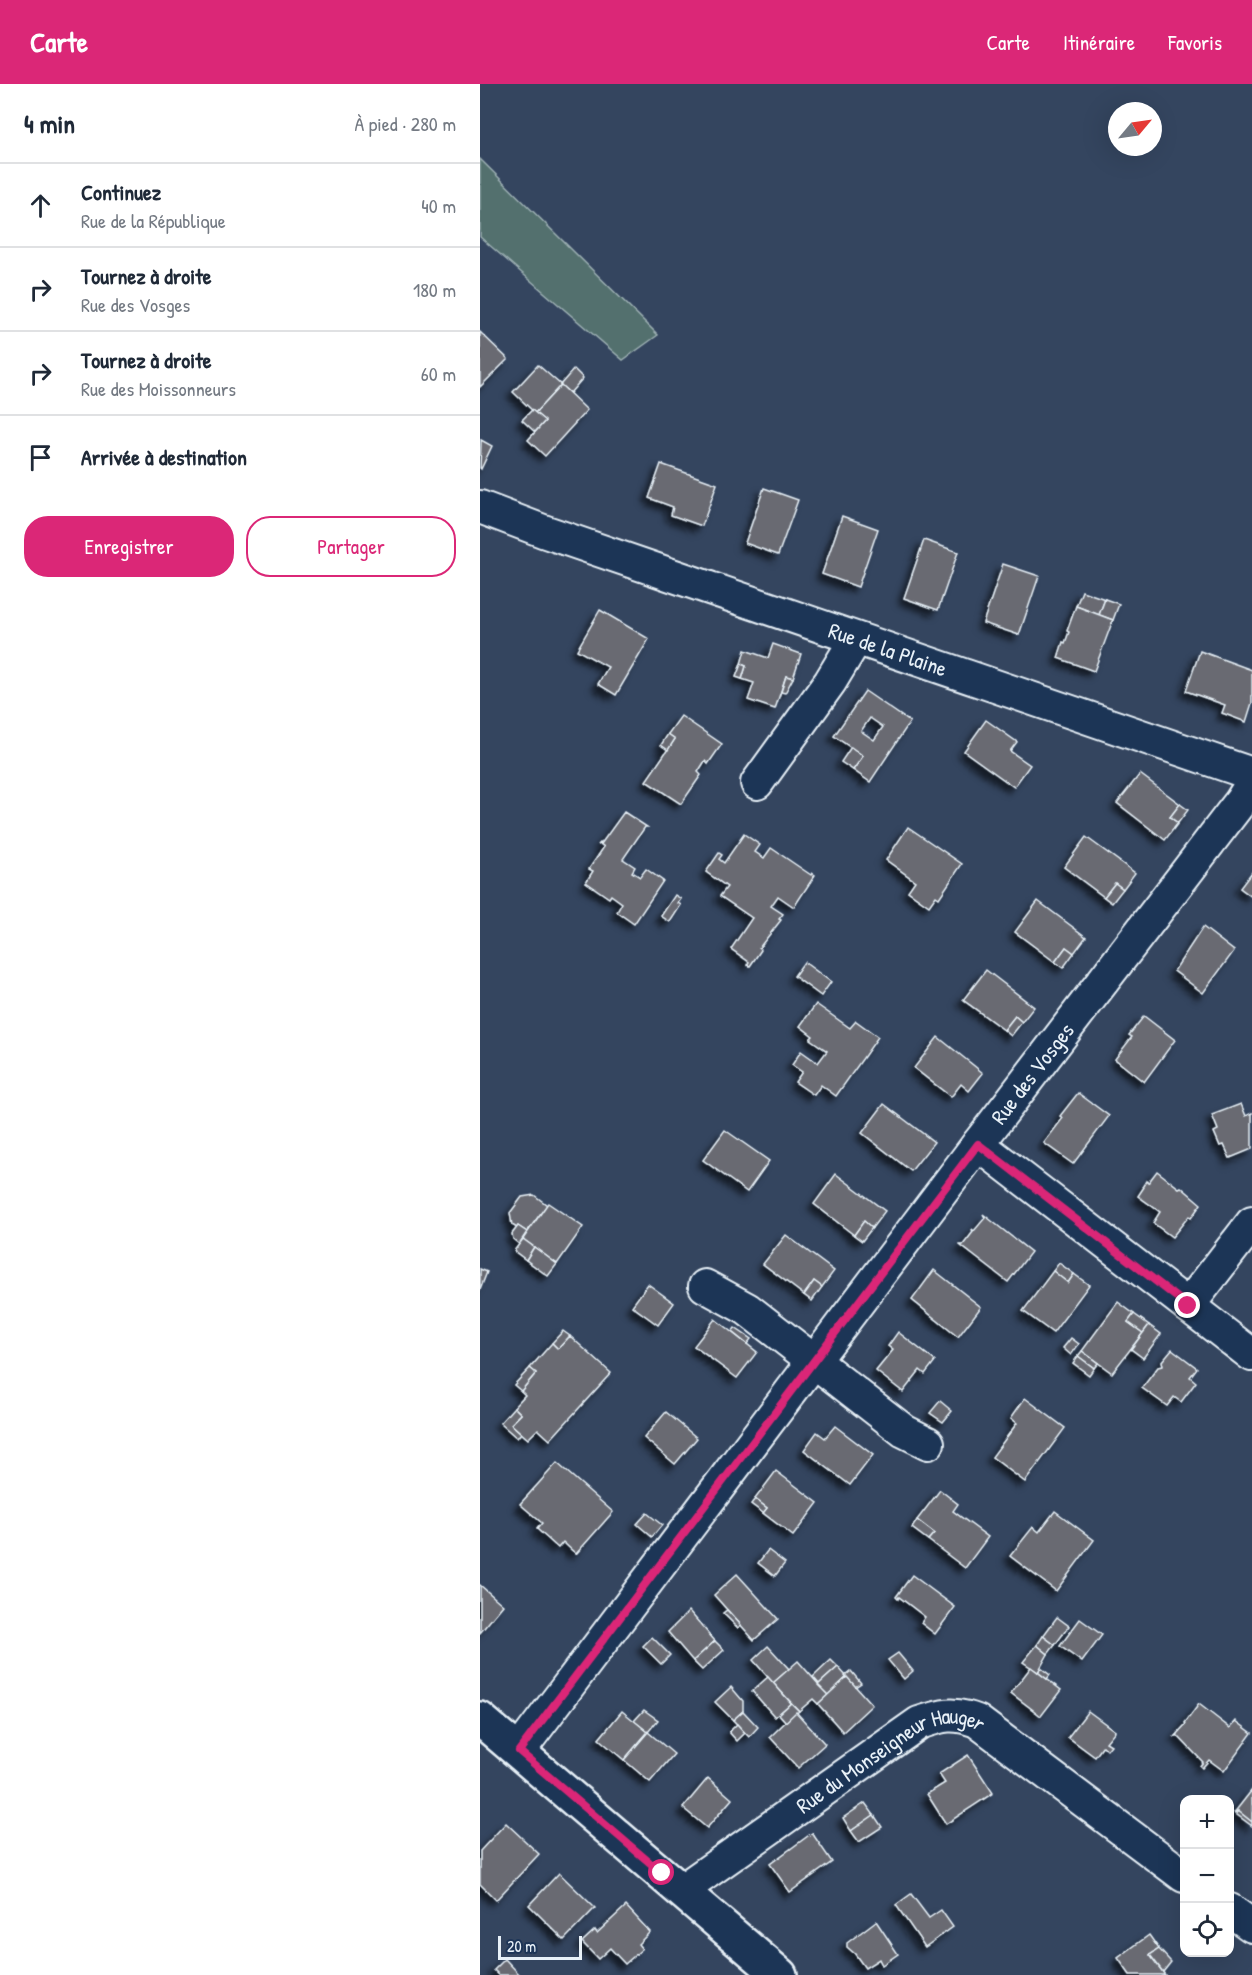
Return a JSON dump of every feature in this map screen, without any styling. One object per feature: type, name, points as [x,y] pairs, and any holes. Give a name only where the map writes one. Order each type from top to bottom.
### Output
[{"type":"main road","points":[[480,1719],[780,1975]]},
{"type":"street","name":"Rue de la Plaine","points":[[480,507],[554,535],[1252,774]]},
{"type":"street","points":[[758,783],[830,682],[856,639]]},
{"type":"street","name":"Rue des Vosges","points":[[519,1751],[1234,810],[1252,783]]},
{"type":"street","points":[[978,1144],[1252,1355]]},
{"type":"street","points":[[1188,1306],[1252,1223]]},
{"type":"street","points":[[705,1286],[747,1309],[904,1431],[928,1443]]},
{"type":"street","name":"Rue du Monseigneur Hauger","points":[[682,1890],[919,1723],[942,1715],[960,1714],[977,1721],[1180,1872]]},
{"type":"street","points":[[1234,1913],[1252,1926]]},
{"type":"green space","points":[[480,159],[658,335],[623,360],[480,237]]},
{"type":"building","points":[[480,332],[508,359],[480,387]]},
{"type":"building","points":[[538,365],[561,385],[535,413],[513,392]]},
{"type":"building","points":[[574,369],[583,378],[570,393],[560,385]]},
{"type":"building","points":[[561,385],[587,410],[545,456],[528,440],[545,421],[535,413]]},
{"type":"building","points":[[532,410],[545,421],[535,432],[522,420]]},
{"type":"building","points":[[481,440],[492,446],[481,469],[480,468]]},
{"type":"building","points":[[661,464],[717,484],[702,526],[671,515],[673,507],[649,498]]},
{"type":"building","points":[[764,488],[798,500],[778,555],[745,543]]},
{"type":"building","points":[[842,516],[878,529],[858,587],[822,574]]},
{"type":"building","points":[[924,540],[958,552],[938,610],[904,598]]},
{"type":"building","points":[[1003,564],[1039,576],[1019,635],[983,623]]},
{"type":"building","points":[[1082,591],[1105,599],[1099,615],[1076,606]]},
{"type":"building","points":[[1105,599],[1119,604],[1113,620],[1099,615]]},
{"type":"building","points":[[1076,606],[1113,620],[1094,671],[1058,658],[1069,632],[1067,631]]},
{"type":"building","points":[[600,610],[649,639],[616,695],[598,684],[608,667],[577,650]]},
{"type":"building","points":[[773,644],[801,654],[793,678],[786,676],[775,709],[748,700],[754,683],[742,679],[746,666],[741,664],[745,650],[768,658]]},
{"type":"building","points":[[1200,651],[1252,670],[1252,703],[1246,722],[1222,713],[1225,705],[1186,691]]},
{"type":"building","points":[[741,664],[746,666],[742,679],[736,677]]},
{"type":"building","points":[[786,676],[793,678],[785,693],[781,692]]},
{"type":"building","points":[[865,691],[910,722],[870,782],[853,770],[863,756],[834,736]],"holes":[[[870,718],[883,727],[874,740],[861,731]]]},
{"type":"building","points":[[681,716],[722,744],[708,764],[705,761],[698,772],[701,775],[681,804],[646,781],[675,739],[668,734]]},
{"type":"building","points":[[986,720],[1017,742],[1010,751],[1030,765],[1014,787],[964,751]]},
{"type":"building","points":[[668,734],[675,739],[668,750],[661,745]]},
{"type":"building","points":[[851,747],[863,756],[853,770],[841,762]]},
{"type":"building","points":[[1140,774],[1180,804],[1170,817],[1178,823],[1165,840],[1117,803]]},
{"type":"building","points":[[1180,804],[1188,810],[1178,823],[1170,817]]},
{"type":"building","points":[[624,812],[647,827],[623,859],[635,867],[632,872],[640,877],[646,869],[663,881],[634,924],[617,912],[622,903],[611,895],[609,898],[586,882],[593,871],[589,869],[604,847],[598,845]]},
{"type":"building","points":[[908,827],[962,864],[939,898],[936,896],[929,906],[908,891],[915,881],[886,860]]},
{"type":"building","points":[[744,834],[760,845],[755,852],[764,858],[771,848],[811,875],[812,873],[815,875],[794,907],[778,896],[771,906],[783,914],[779,919],[781,920],[759,948],[761,950],[750,966],[747,965],[749,962],[731,949],[752,918],[720,896],[727,887],[706,872],[719,853],[722,855],[719,859],[724,863]]},
{"type":"building","points":[[1086,837],[1135,873],[1123,889],[1115,883],[1104,897],[1064,867]]},
{"type":"building","points":[[1252,872],[1252,897],[1240,888]]},
{"type":"building","points":[[1115,883],[1123,889],[1112,903],[1104,897]]},
{"type":"building","points":[[675,895],[681,899],[678,903],[681,905],[670,922],[661,916]]},
{"type":"building","points":[[1038,901],[1086,937],[1074,953],[1066,947],[1055,962],[1015,932]]},
{"type":"building","points":[[1203,927],[1234,951],[1203,993],[1174,971]]},
{"type":"building","points":[[1066,947],[1074,953],[1063,968],[1055,962]]},
{"type":"building","points":[[804,962],[831,982],[821,996],[794,976]]},
{"type":"building","points":[[986,970],[1034,1007],[1022,1022],[1015,1016],[1004,1030],[963,1000]]},
{"type":"building","points":[[816,1004],[850,1028],[856,1021],[878,1037],[836,1096],[821,1085],[814,1095],[795,1082],[802,1072],[792,1065],[801,1051],[818,1063],[827,1051],[810,1039],[813,1036],[800,1026]]},
{"type":"building","points":[[1015,1016],[1022,1022],[1011,1036],[1004,1030]]},
{"type":"building","points":[[1144,1016],[1175,1040],[1144,1082],[1115,1059],[1132,1037],[1129,1035]]},
{"type":"building","points":[[938,1037],[983,1073],[969,1091],[961,1084],[951,1097],[914,1068]]},
{"type":"building","points":[[1078,1093],[1109,1116],[1073,1164],[1044,1143],[1063,1118],[1060,1116]]},
{"type":"building","points":[[884,1104],[934,1142],[911,1171],[862,1133]]},
{"type":"building","points":[[1241,1104],[1246,1116],[1252,1113],[1252,1149],[1230,1158],[1224,1145],[1220,1146],[1214,1132],[1218,1130],[1212,1115]]},
{"type":"building","points":[[725,1130],[769,1161],[747,1192],[703,1160]]},
{"type":"building","points":[[1157,1171],[1201,1204],[1172,1237],[1153,1223],[1160,1212],[1138,1196],[1146,1181],[1148,1183]]},
{"type":"building","points":[[836,1174],[885,1211],[872,1228],[864,1221],[854,1235],[814,1204]]},
{"type":"building","points":[[534,1195],[547,1205],[527,1232],[512,1225],[510,1213],[522,1197]]},
{"type":"building","points":[[548,1203],[583,1227],[557,1264],[523,1239]]},
{"type":"building","points":[[983,1214],[1031,1252],[1008,1282],[960,1245],[963,1245],[973,1232],[972,1229],[974,1231],[985,1218]]},
{"type":"building","points":[[864,1221],[872,1228],[862,1241],[854,1235]]},
{"type":"building","points":[[518,1226],[527,1232],[519,1244],[513,1239],[512,1234]]},
{"type":"building","points":[[786,1235],[834,1271],[822,1287],[814,1281],[804,1295],[763,1264]]},
{"type":"building","points":[[523,1239],[534,1247],[526,1260],[514,1251]]},
{"type":"building","points":[[534,1247],[557,1264],[548,1276],[526,1260]]},
{"type":"building","points":[[1059,1263],[1074,1274],[1068,1283],[1053,1271]]},
{"type":"building","points":[[480,1269],[487,1272],[480,1290]]},
{"type":"building","points":[[934,1270],[981,1307],[958,1337],[912,1300]]},
{"type":"building","points":[[1053,1271],[1068,1283],[1074,1274],[1089,1285],[1053,1333],[1023,1311]]},
{"type":"building","points":[[814,1281],[822,1287],[812,1301],[804,1295]]},
{"type":"building","points":[[648,1284],[674,1303],[658,1325],[632,1306]]},
{"type":"building","points":[[1118,1302],[1134,1314],[1128,1322],[1143,1333],[1112,1373],[1082,1351]]},
{"type":"building","points":[[1134,1314],[1149,1325],[1143,1333],[1128,1322]]},
{"type":"building","points":[[715,1319],[757,1352],[737,1378],[694,1346]]},
{"type":"building","points":[[1149,1325],[1161,1334],[1143,1358],[1131,1349]]},
{"type":"building","points":[[735,1328],[751,1339],[747,1344],[732,1332]]},
{"type":"building","points":[[563,1331],[570,1336],[558,1349],[552,1343]]},
{"type":"building","points":[[898,1332],[935,1361],[925,1374],[920,1370],[903,1392],[876,1371],[893,1350],[888,1346]]},
{"type":"building","points":[[570,1336],[611,1373],[550,1440],[538,1429],[528,1439],[511,1424],[521,1414],[514,1407],[525,1395],[521,1391],[536,1373],[530,1368],[552,1343],[558,1349]]},
{"type":"building","points":[[1071,1338],[1079,1344],[1071,1355],[1063,1348]]},
{"type":"building","points":[[1172,1349],[1197,1368],[1190,1377],[1196,1382],[1181,1402],[1174,1397],[1167,1406],[1142,1388],[1158,1367],[1163,1366],[1162,1361]]},
{"type":"building","points":[[1082,1351],[1098,1363],[1094,1368],[1078,1356]]},
{"type":"building","points":[[1078,1356],[1094,1368],[1089,1375],[1073,1363]]},
{"type":"building","points":[[530,1368],[536,1373],[521,1391],[514,1385]]},
{"type":"building","points":[[1025,1398],[1065,1428],[1025,1482],[992,1457],[1017,1423],[1011,1418]]},
{"type":"building","points":[[940,1401],[952,1411],[943,1422],[930,1413]]},
{"type":"building","points":[[514,1407],[521,1414],[511,1424],[521,1433],[517,1438],[500,1423]]},
{"type":"building","points":[[666,1412],[697,1438],[675,1464],[644,1438]]},
{"type":"building","points":[[835,1426],[873,1455],[850,1485],[804,1450],[817,1432],[825,1438]]},
{"type":"building","points":[[557,1463],[613,1512],[576,1554],[563,1542],[558,1548],[537,1529],[542,1523],[520,1504]]},
{"type":"building","points":[[776,1471],[818,1503],[793,1536],[763,1513],[767,1508],[755,1499]]},
{"type":"building","points":[[940,1490],[958,1504],[953,1511],[988,1537],[965,1568],[928,1540],[934,1533],[917,1520]]},
{"type":"building","points":[[755,1499],[767,1508],[763,1513],[751,1504]]},
{"type":"building","points":[[1055,1511],[1094,1540],[1056,1591],[1010,1556],[1033,1527],[1039,1532]]},
{"type":"building","points":[[647,1513],[662,1525],[652,1537],[637,1524]]},
{"type":"building","points":[[917,1520],[934,1533],[928,1540],[912,1528]]},
{"type":"building","points":[[768,1550],[785,1563],[775,1576],[758,1563]]},
{"type":"building","points":[[737,1574],[778,1619],[754,1640],[714,1595]]},
{"type":"building","points":[[912,1575],[955,1607],[935,1634],[921,1623],[925,1617],[896,1597]]},
{"type":"building","points":[[480,1585],[503,1605],[480,1633]]},
{"type":"building","points":[[727,1610],[741,1625],[738,1628],[723,1613]]},
{"type":"building","points":[[689,1611],[715,1641],[693,1661],[668,1632]]},
{"type":"building","points":[[1057,1617],[1069,1626],[1055,1645],[1043,1636]]},
{"type":"building","points":[[1080,1619],[1102,1635],[1082,1662],[1060,1646]]},
{"type":"building","points":[[1043,1636],[1055,1645],[1048,1654],[1037,1645]]},
{"type":"building","points":[[652,1637],[670,1655],[661,1664],[643,1646]]},
{"type":"building","points":[[715,1641],[724,1650],[702,1670],[693,1661]]},
{"type":"building","points":[[1037,1645],[1048,1654],[1038,1672],[1023,1662]]},
{"type":"building","points":[[768,1646],[789,1669],[773,1683],[753,1660]]},
{"type":"building","points":[[898,1653],[913,1671],[904,1679],[888,1660]]},
{"type":"building","points":[[831,1660],[838,1667],[819,1684],[813,1677]]},
{"type":"building","points":[[798,1661],[828,1695],[818,1704],[813,1699],[799,1711],[773,1683]]},
{"type":"building","points":[[838,1667],[847,1677],[828,1695],[818,1685]]},
{"type":"building","points":[[1031,1667],[1061,1690],[1041,1716],[1011,1693]]},
{"type":"building","points":[[1041,1668],[1050,1675],[1047,1679],[1038,1672]]},
{"type":"building","points":[[851,1671],[861,1683],[855,1687],[845,1676]]},
{"type":"building","points":[[768,1677],[791,1703],[775,1717],[752,1691]]},
{"type":"building","points":[[847,1677],[872,1705],[843,1732],[818,1704]]},
{"type":"building","points":[[731,1687],[743,1701],[743,1711],[733,1720],[715,1702]]},
{"type":"building","points":[[791,1703],[799,1711],[786,1722],[779,1714]]},
{"type":"building","points":[[1199,1704],[1230,1728],[1236,1721],[1252,1733],[1224,1771],[1209,1760],[1202,1768],[1200,1766],[1203,1762],[1177,1735],[1174,1737]]},
{"type":"building","points":[[644,1710],[658,1720],[648,1732],[634,1721]]},
{"type":"building","points":[[622,1711],[648,1732],[624,1760],[599,1739]]},
{"type":"building","points":[[743,1711],[758,1727],[749,1737],[733,1720]]},
{"type":"building","points":[[1088,1711],[1115,1731],[1106,1742],[1111,1745],[1107,1750],[1103,1746],[1095,1757],[1068,1737]]},
{"type":"building","points":[[796,1712],[825,1744],[798,1768],[770,1737]]},
{"type":"building","points":[[737,1724],[745,1733],[737,1741],[729,1732]]},
{"type":"building","points":[[648,1732],[674,1754],[650,1782],[624,1760]]},
{"type":"building","points":[[968,1755],[993,1793],[946,1824],[927,1794],[945,1783],[939,1774]]},
{"type":"building","points":[[708,1778],[732,1799],[707,1828],[683,1808]]},
{"type":"building","points":[[1252,1790],[1252,1822],[1238,1811],[1234,1813]]},
{"type":"building","points":[[865,1803],[874,1815],[851,1831],[843,1818]]},
{"type":"building","points":[[1238,1811],[1252,1822],[1252,1826],[1236,1814]]},
{"type":"building","points":[[874,1815],[882,1827],[859,1842],[851,1831]]},
{"type":"building","points":[[506,1823],[539,1854],[496,1900],[480,1884],[480,1851]]},
{"type":"building","points":[[812,1833],[832,1862],[790,1892],[770,1864]]},
{"type":"building","points":[[559,1873],[595,1908],[564,1940],[529,1905]]},
{"type":"building","points":[[911,1894],[929,1918],[941,1910],[953,1927],[925,1947],[896,1905]]},
{"type":"building","points":[[626,1906],[650,1932],[638,1944],[642,1949],[625,1964],[610,1948],[598,1959],[582,1942],[595,1930],[597,1933]]},
{"type":"building","points":[[876,1921],[898,1954],[882,1965],[879,1959],[865,1968],[847,1947],[847,1943]]},
{"type":"building","points":[[1149,1935],[1159,1949],[1150,1955],[1165,1975],[1130,1975],[1118,1958]]},
{"type":"building","points":[[1159,1949],[1171,1962],[1163,1972],[1150,1955]]},
{"type":"building","points":[[505,1959],[520,1975],[499,1975],[494,1970]]},
{"type":"route","points":[[662,1873],[519,1751],[978,1144],[1188,1306]]}]
